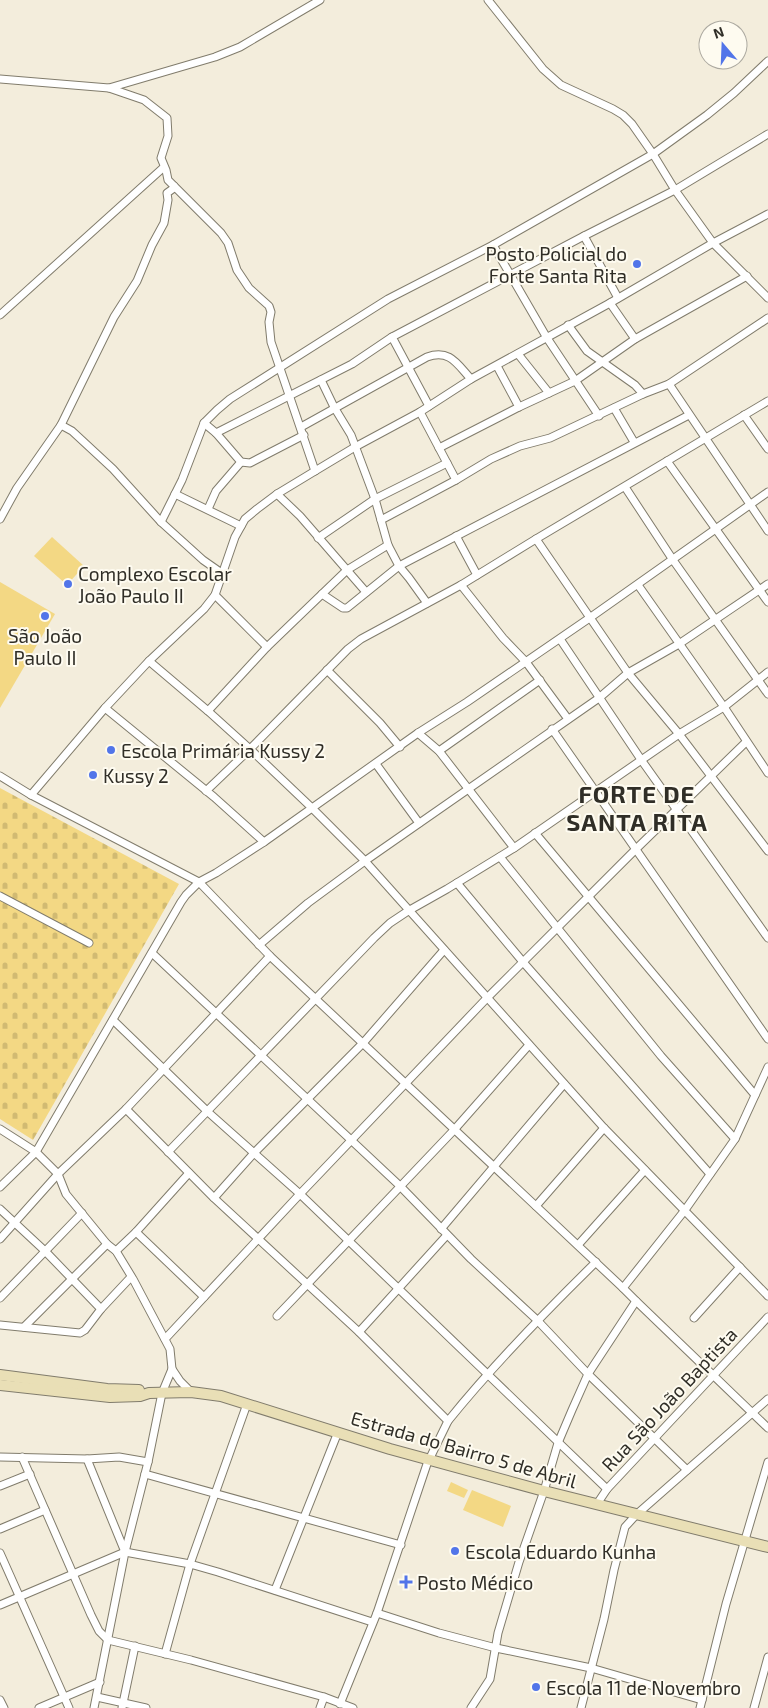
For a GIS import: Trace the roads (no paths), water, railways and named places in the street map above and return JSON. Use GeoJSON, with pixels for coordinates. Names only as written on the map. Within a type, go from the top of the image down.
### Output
{"type":"FeatureCollection","features":[{"type":"Feature","properties":{"kind":"street"},"geometry":{"type":"LineString","coordinates":[[109,88],[215,57],[240,46],[320,0]]}},
{"type":"Feature","properties":{"kind":"street"},"geometry":{"type":"LineString","coordinates":[[488,0],[551,77],[561,85],[623,115],[632,124],[675,190],[713,243],[768,298]]}},
{"type":"Feature","properties":{"kind":"street"},"geometry":{"type":"LineString","coordinates":[[161,522],[175,494],[204,423],[230,400],[388,300],[441,270],[493,245],[653,154],[707,115],[734,93],[765,63],[768,72]]}},
{"type":"Feature","properties":{"kind":"street"},"geometry":{"type":"LineString","coordinates":[[0,79],[109,88],[144,100],[167,118],[168,136],[161,158],[168,180],[221,233],[228,243],[237,270],[249,288],[269,306],[271,312],[269,322],[271,342],[315,471]]}},
{"type":"Feature","properties":{"kind":"street"},"geometry":{"type":"LineString","coordinates":[[216,433],[352,364],[392,337],[675,190],[768,134]]}},
{"type":"Feature","properties":{"kind":"street"},"geometry":{"type":"LineString","coordinates":[[0,315],[164,167]]}},
{"type":"Feature","properties":{"kind":"street"},"geometry":{"type":"LineString","coordinates":[[0,519],[17,488],[61,426],[114,317],[137,281],[152,245],[164,223],[168,200],[167,193],[174,186]]}},
{"type":"Feature","properties":{"kind":"street"},"geometry":{"type":"LineString","coordinates":[[31,794],[105,708],[149,661],[204,609],[215,595],[224,574],[235,537],[245,519],[257,509],[277,494],[355,447],[420,412],[471,379],[768,214]]}},
{"type":"Feature","properties":{"kind":"street"},"geometry":{"type":"LineString","coordinates":[[584,236],[618,298]]}},
{"type":"Feature","properties":{"kind":"street"},"geometry":{"type":"LineString","coordinates":[[493,245],[547,338],[599,416]]}},
{"type":"Feature","properties":{"kind":"street"},"geometry":{"type":"LineString","coordinates":[[439,448],[575,381],[635,339],[747,276]]}},
{"type":"Feature","properties":{"kind":"street"},"geometry":{"type":"LineString","coordinates":[[610,303],[635,339]]}},
{"type":"Feature","properties":{"kind":"street"},"geometry":{"type":"LineString","coordinates":[[381,520],[456,480],[491,458],[506,451],[550,438],[669,384],[768,318]]}},
{"type":"Feature","properties":{"kind":"street"},"geometry":{"type":"LineString","coordinates":[[568,325],[587,351],[635,385],[644,394]]}},
{"type":"Feature","properties":{"kind":"street"},"geometry":{"type":"LineString","coordinates":[[392,337],[429,406]]}},
{"type":"Feature","properties":{"kind":"street"},"geometry":{"type":"LineString","coordinates":[[301,427],[427,357],[436,354],[442,354],[451,358],[471,379]]}},
{"type":"Feature","properties":{"kind":"street"},"geometry":{"type":"LineString","coordinates":[[518,354],[549,394]]}},
{"type":"Feature","properties":{"kind":"street"},"geometry":{"type":"LineString","coordinates":[[496,366],[519,407]]}},
{"type":"Feature","properties":{"kind":"street"},"geometry":{"type":"LineString","coordinates":[[321,380],[334,408],[351,435],[375,500],[388,545],[399,566],[427,603]]}},
{"type":"Feature","properties":{"kind":"street"},"geometry":{"type":"LineString","coordinates":[[669,384],[768,531]]}},
{"type":"Feature","properties":{"kind":"street"},"geometry":{"type":"LineString","coordinates":[[206,791],[250,750],[348,649],[361,639],[460,585],[768,401]]}},
{"type":"Feature","properties":{"kind":"street"},"geometry":{"type":"LineString","coordinates":[[614,408],[634,442]]}},
{"type":"Feature","properties":{"kind":"street"},"geometry":{"type":"LineString","coordinates":[[420,412],[456,480]]}},
{"type":"Feature","properties":{"kind":"street"},"geometry":{"type":"LineString","coordinates":[[322,594],[345,609],[399,566],[689,415]]}},
{"type":"Feature","properties":{"kind":"street"},"geometry":{"type":"LineString","coordinates":[[744,415],[768,450]]}},
{"type":"Feature","properties":{"kind":"street"},"geometry":{"type":"LineString","coordinates":[[204,423],[216,433],[241,462],[250,463],[304,435]]}},
{"type":"Feature","properties":{"kind":"street"},"geometry":{"type":"LineString","coordinates":[[61,426],[72,431],[113,469],[161,522],[203,560],[224,574]]}},
{"type":"Feature","properties":{"kind":"street"},"geometry":{"type":"LineString","coordinates":[[667,461],[768,602]]}},
{"type":"Feature","properties":{"kind":"street"},"geometry":{"type":"LineString","coordinates":[[208,509],[216,491],[241,462]]}},
{"type":"Feature","properties":{"kind":"street"},"geometry":{"type":"LineString","coordinates":[[318,538],[375,500],[447,463]]}},
{"type":"Feature","properties":{"kind":"street"},"geometry":{"type":"LineString","coordinates":[[625,487],[673,560],[768,694]]}},
{"type":"Feature","properties":{"kind":"street"},"geometry":{"type":"LineString","coordinates":[[0,1187],[36,1152],[181,902],[198,882],[216,873],[264,842],[418,734],[638,585],[768,492]]}},
{"type":"Feature","properties":{"kind":"street"},"geometry":{"type":"LineString","coordinates":[[175,494],[241,526]]}},
{"type":"Feature","properties":{"kind":"street"},"geometry":{"type":"LineString","coordinates":[[277,494],[300,516],[366,592]]}},
{"type":"Feature","properties":{"kind":"street"},"geometry":{"type":"LineString","coordinates":[[456,536],[477,575]]}},
{"type":"Feature","properties":{"kind":"street"},"geometry":{"type":"LineString","coordinates":[[536,539],[628,673],[679,734],[768,851]]}},
{"type":"Feature","properties":{"kind":"street"},"geometry":{"type":"LineString","coordinates":[[208,711],[267,647],[347,570],[388,545]]}},
{"type":"Feature","properties":{"kind":"street"},"geometry":{"type":"LineString","coordinates":[[259,945],[308,903],[552,729],[599,698],[628,673],[679,644],[768,584]]}},
{"type":"Feature","properties":{"kind":"street"},"geometry":{"type":"LineString","coordinates":[[460,585],[502,638],[526,662],[568,719]]}},
{"type":"Feature","properties":{"kind":"street"},"geometry":{"type":"LineString","coordinates":[[638,585],[724,706],[768,773]]}},
{"type":"Feature","properties":{"kind":"street"},"geometry":{"type":"LineString","coordinates":[[215,595],[267,647]]}},
{"type":"Feature","properties":{"kind":"street"},"geometry":{"type":"LineString","coordinates":[[560,638],[642,761],[768,938]]}},
{"type":"Feature","properties":{"kind":"street"},"geometry":{"type":"LineString","coordinates":[[149,661],[208,711],[312,808],[365,861],[604,1128],[768,1296]]}},
{"type":"Feature","properties":{"kind":"street"},"geometry":{"type":"LineString","coordinates":[[327,670],[380,723],[400,747]]}},
{"type":"Feature","properties":{"kind":"street"},"geometry":{"type":"LineString","coordinates":[[168,1152],[374,938],[390,924],[408,911],[514,848],[679,734],[724,706],[768,672]]}},
{"type":"Feature","properties":{"kind":"street"},"geometry":{"type":"LineString","coordinates":[[439,751],[540,680]]}},
{"type":"Feature","properties":{"kind":"street"},"geometry":{"type":"LineString","coordinates":[[105,708],[206,791],[264,842]]}},
{"type":"Feature","properties":{"kind":"street"},"geometry":{"type":"LineString","coordinates":[[552,729],[768,1039]]}},
{"type":"Feature","properties":{"kind":"street"},"geometry":{"type":"LineString","coordinates":[[418,734],[439,751],[514,848]]}},
{"type":"Feature","properties":{"kind":"street"},"geometry":{"type":"LineString","coordinates":[[165,1339],[487,998],[677,808],[746,742]]}},
{"type":"Feature","properties":{"kind":"street"},"geometry":{"type":"LineString","coordinates":[[376,764],[419,823]]}},
{"type":"Feature","properties":{"kind":"street"},"geometry":{"type":"LineString","coordinates":[[0,776],[198,882],[270,956],[364,1042],[768,1428]]}},
{"type":"Feature","properties":{"kind":"street"},"geometry":{"type":"LineString","coordinates":[[535,833],[754,1095]]}},
{"type":"Feature","properties":{"kind":"street"},"geometry":{"type":"LineString","coordinates":[[500,856],[661,1056],[735,1139]]}},
{"type":"Feature","properties":{"kind":"street"},"geometry":{"type":"LineString","coordinates":[[457,883],[523,962],[710,1174]]}},
{"type":"Feature","properties":{"kind":"street"},"geometry":{"type":"LineString","coordinates":[[0,896],[89,943]]}},
{"type":"Feature","properties":{"kind":"street"},"geometry":{"type":"LineString","coordinates":[[214,1198],[254,1153],[364,1042],[444,950]]}},
{"type":"Feature","properties":{"kind":"street"},"geometry":{"type":"LineString","coordinates":[[152,953],[400,1186],[471,1259],[537,1320],[588,1374],[687,1470]]}},
{"type":"Feature","properties":{"kind":"street"},"geometry":{"type":"LineString","coordinates":[[0,1239],[58,1174],[126,1109],[270,956]]}},
{"type":"Feature","properties":{"kind":"street"},"geometry":{"type":"LineString","coordinates":[[113,1020],[208,1112],[300,1194],[606,1488]]}},
{"type":"Feature","properties":{"kind":"street"},"geometry":{"type":"LineString","coordinates":[[277,1316],[454,1130],[529,1045]]}},
{"type":"Feature","properties":{"kind":"street"},"geometry":{"type":"LineString","coordinates":[[623,1288],[685,1210],[735,1139],[768,1067]]}},
{"type":"Feature","properties":{"kind":"street"},"geometry":{"type":"LineString","coordinates":[[441,1229],[564,1084]]}},
{"type":"Feature","properties":{"kind":"street"},"geometry":{"type":"LineString","coordinates":[[126,1109],[214,1198],[359,1332],[448,1420]]}},
{"type":"Feature","properties":{"kind":"street"},"geometry":{"type":"LineString","coordinates":[[536,1206],[604,1128]]}},
{"type":"Feature","properties":{"kind":"street"},"geometry":{"type":"LineString","coordinates":[[0,1129],[36,1152],[58,1174],[66,1194],[107,1244],[116,1251],[170,1349],[172,1370],[162,1393],[148,1462],[125,1552],[94,1708]]}},
{"type":"Feature","properties":{"kind":"street"},"geometry":{"type":"LineString","coordinates":[[578,1245],[645,1170]]}},
{"type":"Feature","properties":{"kind":"street"},"geometry":{"type":"LineString","coordinates":[[116,1251],[136,1232],[189,1173]]}},
{"type":"Feature","properties":{"kind":"street"},"geometry":{"type":"LineString","coordinates":[[0,1209],[45,1251],[101,1309]]}},
{"type":"Feature","properties":{"kind":"street"},"geometry":{"type":"LineString","coordinates":[[0,1298],[82,1212]]}},
{"type":"Feature","properties":{"kind":"street"},"geometry":{"type":"LineString","coordinates":[[136,1232],[204,1297]]}},
{"type":"Feature","properties":{"kind":"street"},"geometry":{"type":"LineString","coordinates":[[359,1332],[447,1235]]}},
{"type":"Feature","properties":{"kind":"street"},"geometry":{"type":"LineString","coordinates":[[24,1327],[107,1244]]}},
{"type":"Feature","properties":{"kind":"street"},"geometry":{"type":"LineString","coordinates":[[340,1704],[377,1613],[429,1459],[448,1420],[486,1374],[596,1262]]}},
{"type":"Feature","properties":{"kind":"street"},"geometry":{"type":"LineString","coordinates":[[694,1318],[740,1267]]}},
{"type":"Feature","properties":{"kind":"street"},"geometry":{"type":"LineString","coordinates":[[0,1325],[80,1333],[85,1330],[101,1309],[131,1277]]}},
{"type":"Feature","properties":{"kind":"street"},"geometry":{"type":"LineString","coordinates":[[471,1708],[490,1679],[498,1633],[558,1443],[588,1374],[636,1301]]}},
{"type":"Feature","properties":{"kind":"street","name":"Rua São João Baptista"},"geometry":{"type":"LineString","coordinates":[[596,1504],[606,1488],[768,1317]]}},
{"type":"Feature","properties":{"kind":"street"},"geometry":{"type":"LineString","coordinates":[[172,1370],[191,1392]]}},
{"type":"Feature","properties":{"kind":"street"},"geometry":{"type":"LineString","coordinates":[[0,1375],[107,1389],[140,1390],[149,1393]]}},
{"type":"Feature","properties":{"kind":"street"},"geometry":{"type":"LineString","coordinates":[[0,1385],[110,1397],[140,1396],[149,1393]]}},
{"type":"Feature","properties":{"kind":"street","name":"Estrada do Bairro 5 de Abril"},"geometry":{"type":"LineString","coordinates":[[149,1393],[191,1392],[221,1396],[390,1449],[636,1515],[768,1547]]}},
{"type":"Feature","properties":{"kind":"street"},"geometry":{"type":"LineString","coordinates":[[581,1708],[625,1528],[636,1515],[768,1398]]}},
{"type":"Feature","properties":{"kind":"street"},"geometry":{"type":"LineString","coordinates":[[165,1654],[190,1564],[247,1404]]}},
{"type":"Feature","properties":{"kind":"street"},"geometry":{"type":"LineString","coordinates":[[275,1590],[305,1519],[338,1432]]}},
{"type":"Feature","properties":{"kind":"street"},"geometry":{"type":"LineString","coordinates":[[0,1457],[87,1459],[119,1457],[148,1462]]}},
{"type":"Feature","properties":{"kind":"street"},"geometry":{"type":"LineString","coordinates":[[22,1457],[95,1623],[108,1640],[324,1697],[353,1708]]}},
{"type":"Feature","properties":{"kind":"street"},"geometry":{"type":"LineString","coordinates":[[87,1459],[125,1552]]}},
{"type":"Feature","properties":{"kind":"street"},"geometry":{"type":"LineString","coordinates":[[700,1708],[726,1604],[768,1462]]}},
{"type":"Feature","properties":{"kind":"street"},"geometry":{"type":"LineString","coordinates":[[0,1486],[30,1474]]}},
{"type":"Feature","properties":{"kind":"street"},"geometry":{"type":"LineString","coordinates":[[145,1474],[401,1544]]}},
{"type":"Feature","properties":{"kind":"street"},"geometry":{"type":"LineString","coordinates":[[0,1529],[45,1510]]}},
{"type":"Feature","properties":{"kind":"street"},"geometry":{"type":"LineString","coordinates":[[0,1605],[125,1552],[190,1564],[372,1622]]}},
{"type":"Feature","properties":{"kind":"street"},"geometry":{"type":"LineString","coordinates":[[0,1553],[69,1708]]}},
{"type":"Feature","properties":{"kind":"street"},"geometry":{"type":"LineString","coordinates":[[377,1613],[439,1633],[496,1648],[591,1668],[702,1700]]}},
{"type":"Feature","properties":{"kind":"street"},"geometry":{"type":"LineString","coordinates":[[123,1706],[135,1646]]}},
{"type":"Feature","properties":{"kind":"street"},"geometry":{"type":"LineString","coordinates":[[754,1708],[768,1657]]}},
{"type":"Feature","properties":{"kind":"street"},"geometry":{"type":"LineString","coordinates":[[39,1708],[100,1682]]}},
{"type":"Feature","properties":{"kind":"street"},"geometry":{"type":"LineString","coordinates":[[96,1697],[123,1706],[146,1708]]}},
{"type":"Feature","properties":{"kind":"street"},"geometry":{"type":"LineString","coordinates":[[320,1708],[324,1697]]}},
{"type":"Feature","properties":{"kind":"street"},"geometry":{"type":"LineString","coordinates":[[0,1700],[4,1708]]}},
{"type":"Feature","properties":{"kind":"place","name":"Posto Policial do Forte Santa Rita"},"geometry":{"type":"Point","coordinates":[637,264]}},
{"type":"Feature","properties":{"kind":"place","name":"Complexo Escolar João Paulo II"},"geometry":{"type":"Point","coordinates":[68,584]}},
{"type":"Feature","properties":{"kind":"place","name":"São João Paulo II"},"geometry":{"type":"Point","coordinates":[45,616]}},
{"type":"Feature","properties":{"kind":"place","name":"Escola Primária Kussy 2"},"geometry":{"type":"Point","coordinates":[111,750]}},
{"type":"Feature","properties":{"kind":"place","name":"Kussy 2"},"geometry":{"type":"Point","coordinates":[93,775]}},
{"type":"Feature","properties":{"kind":"place","name":"Escola Eduardo Kunha"},"geometry":{"type":"Point","coordinates":[455,1551]}},
{"type":"Feature","properties":{"kind":"place","name":"Posto Médico"},"geometry":{"type":"Point","coordinates":[406,1582]}},
{"type":"Feature","properties":{"kind":"place","name":"Escola 11 de Novembro"},"geometry":{"type":"Point","coordinates":[536,1687]}},
{"type":"Feature","properties":{"kind":"district","name":"FORTE DE SANTA RITA"},"geometry":{"type":"Point","coordinates":[637,807]}}]}
